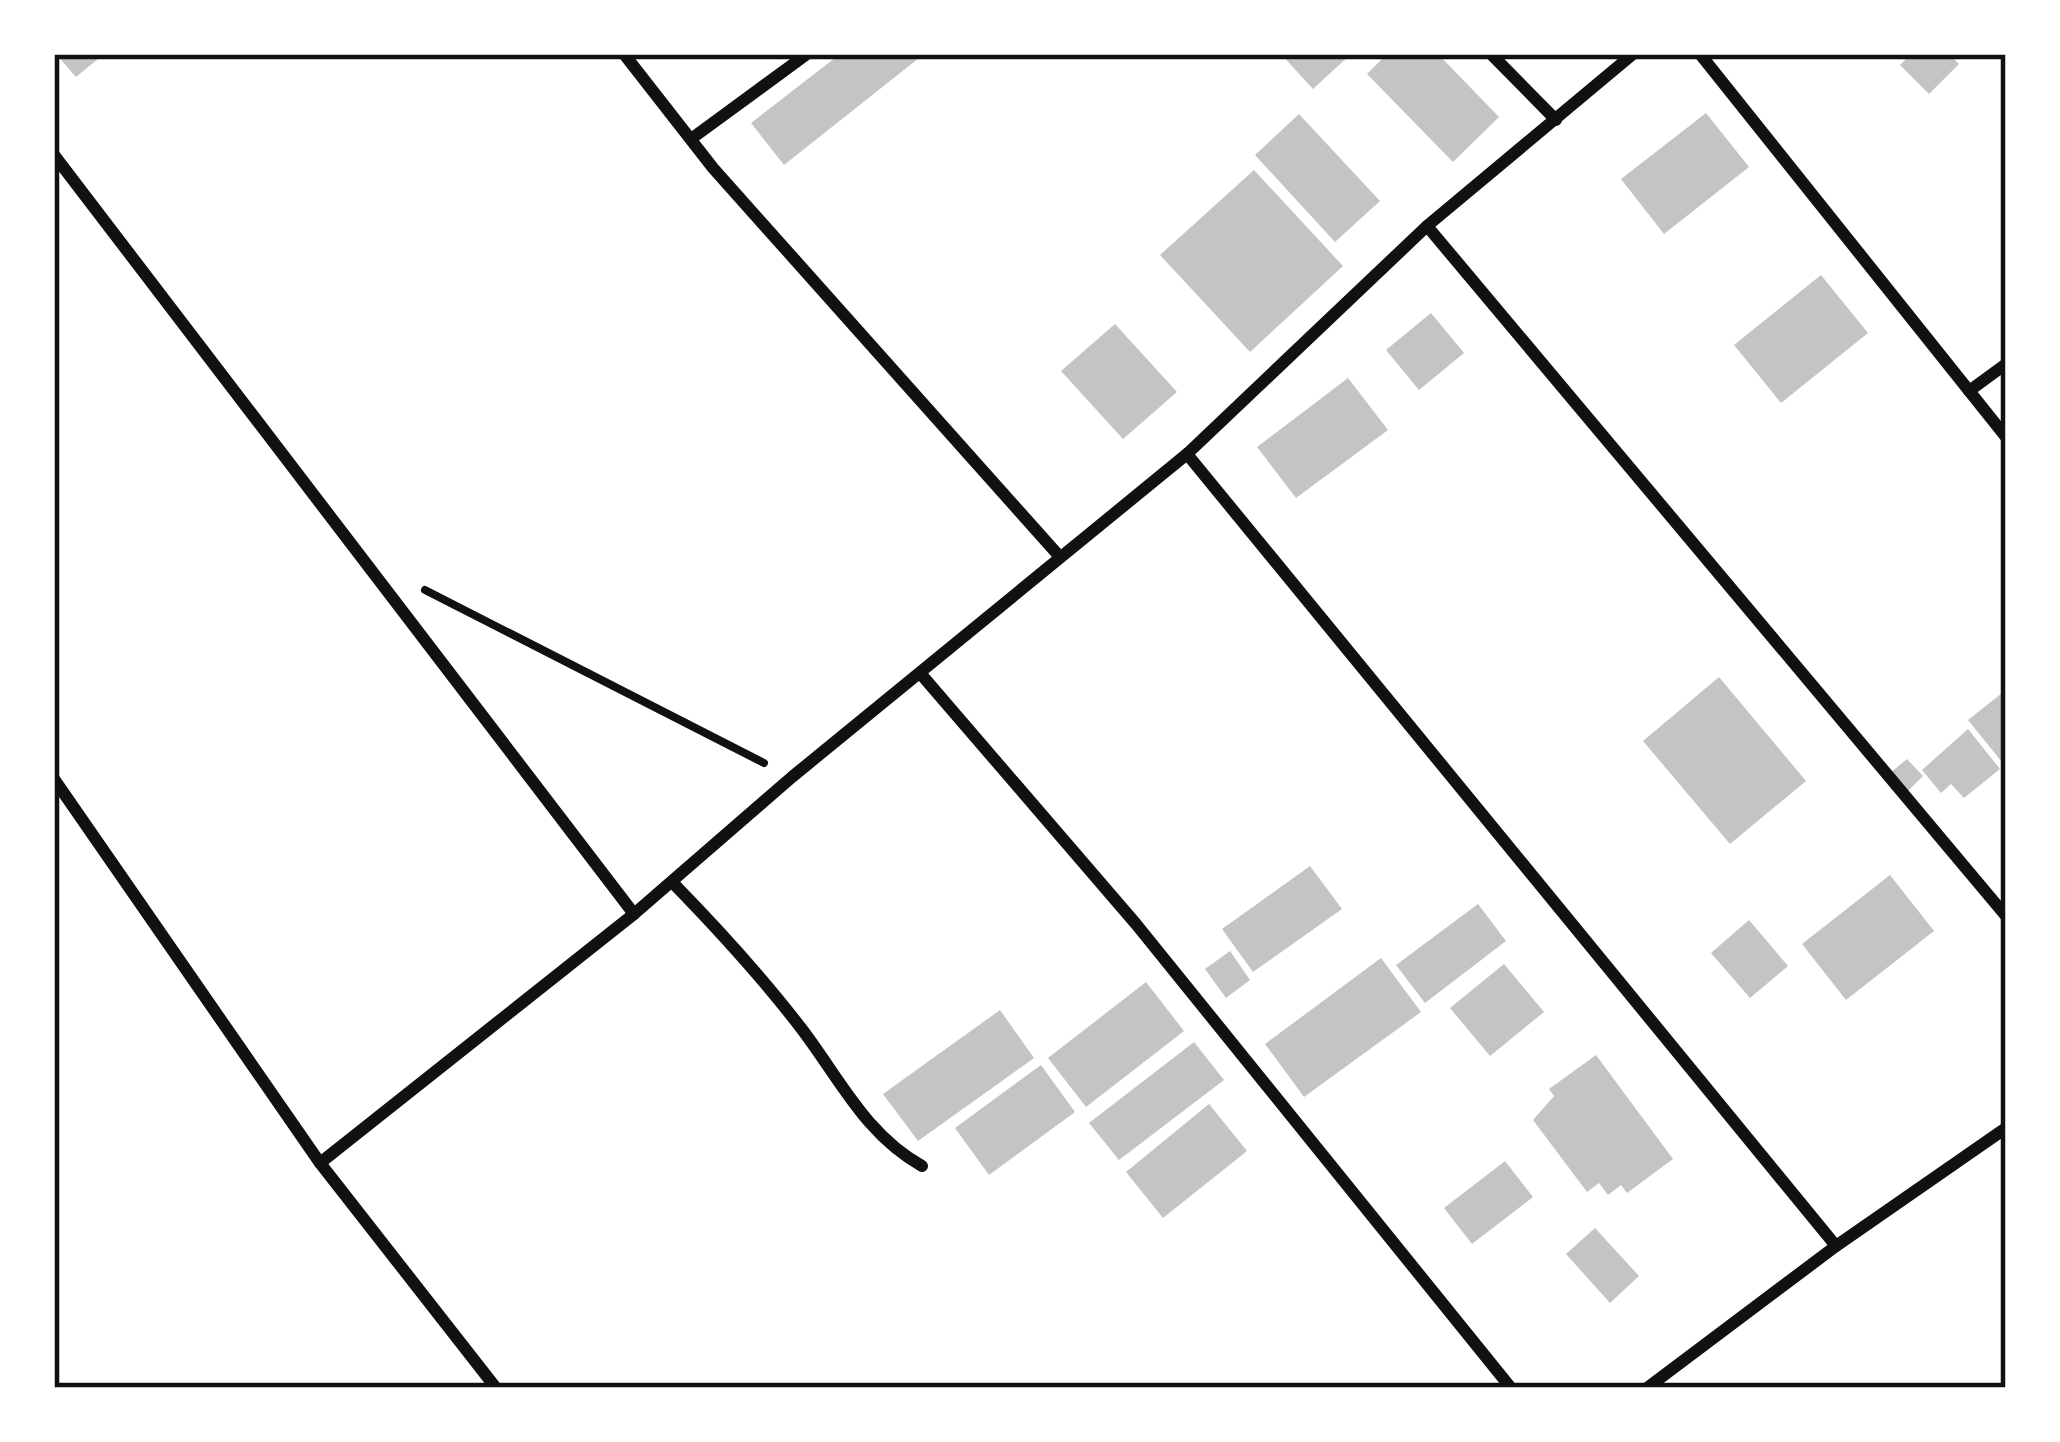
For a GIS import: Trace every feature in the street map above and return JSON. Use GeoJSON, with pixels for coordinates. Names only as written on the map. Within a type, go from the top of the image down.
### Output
{"type":"FeatureCollection","features":[{"type":"Feature","properties":{"kind":"street"},"geometry":{"type":"LineString","coordinates":[[624,54],[691,140],[1060,557]]}},
{"type":"Feature","properties":{"kind":"street"},"geometry":{"type":"LineString","coordinates":[[691,140],[807,54]]}},
{"type":"Feature","properties":{"kind":"street"},"geometry":{"type":"LineString","coordinates":[[1492,54],[1556,120]]}},
{"type":"Feature","properties":{"kind":"street"},"geometry":{"type":"LineString","coordinates":[[320,1163],[634,914],[792,777],[1187,454],[1427,226],[1633,54]]}},
{"type":"Feature","properties":{"kind":"street"},"geometry":{"type":"LineString","coordinates":[[1700,54],[2006,437]]}},
{"type":"Feature","properties":{"kind":"street"},"geometry":{"type":"LineString","coordinates":[[54,155],[634,914]]}},
{"type":"Feature","properties":{"kind":"street"},"geometry":{"type":"LineString","coordinates":[[1427,226],[2006,916]]}},
{"type":"Feature","properties":{"kind":"street"},"geometry":{"type":"LineString","coordinates":[[1969,391],[2006,364]]}},
{"type":"Feature","properties":{"kind":"street"},"geometry":{"type":"LineString","coordinates":[[1187,454],[1836,1246]]}},
{"type":"Feature","properties":{"kind":"street"},"geometry":{"type":"LineString","coordinates":[[920,673],[1136,924],[1511,1388]]}},
{"type":"Feature","properties":{"kind":"street"},"geometry":{"type":"LineString","coordinates":[[54,779],[320,1163],[496,1388]]}},
{"type":"Feature","properties":{"kind":"street"},"geometry":{"type":"LineString","coordinates":[[672,882],[745,956],[865,1121],[894,1151],[922,1166]]}},
{"type":"Feature","properties":{"kind":"street"},"geometry":{"type":"LineString","coordinates":[[1647,1388],[1836,1246],[2006,1128]]}},
{"type":"Feature","properties":{"kind":"path"},"geometry":{"type":"LineString","coordinates":[[365,559],[792,777]]}},
{"type":"Feature","properties":{"kind":"building"},"geometry":{"type":"Polygon","coordinates":[[[56,54],[104,54],[76,77],[56,54]]]}},
{"type":"Feature","properties":{"kind":"building"},"geometry":{"type":"Polygon","coordinates":[[[840,54],[924,54],[784,165],[751,123],[840,54]]]}},
{"type":"Feature","properties":{"kind":"building"},"geometry":{"type":"Polygon","coordinates":[[[1281,54],[1351,54],[1313,89],[1281,54]]]}},
{"type":"Feature","properties":{"kind":"building"},"geometry":{"type":"Polygon","coordinates":[[[1387,54],[1438,54],[1499,117],[1453,162],[1367,74],[1387,54]]]}},
{"type":"Feature","properties":{"kind":"building"},"geometry":{"type":"Polygon","coordinates":[[[1911,54],[1949,54],[1959,64],[1929,94],[1900,65],[1911,54]]]}},
{"type":"Feature","properties":{"kind":"building"},"geometry":{"type":"Polygon","coordinates":[[[1706,113],[1749,167],[1664,234],[1621,179],[1706,113]]]}},
{"type":"Feature","properties":{"kind":"building"},"geometry":{"type":"Polygon","coordinates":[[[1299,114],[1380,201],[1335,242],[1255,155],[1299,114]]]}},
{"type":"Feature","properties":{"kind":"building"},"geometry":{"type":"Polygon","coordinates":[[[1254,170],[1343,266],[1250,352],[1160,255],[1254,170]]]}},
{"type":"Feature","properties":{"kind":"building"},"geometry":{"type":"Polygon","coordinates":[[[1821,275],[1868,333],[1781,403],[1734,345],[1821,275]]]}},
{"type":"Feature","properties":{"kind":"building"},"geometry":{"type":"Polygon","coordinates":[[[1431,313],[1464,353],[1419,390],[1386,350],[1431,313]]]}},
{"type":"Feature","properties":{"kind":"building"},"geometry":{"type":"Polygon","coordinates":[[[1115,324],[1177,392],[1123,439],[1061,371],[1115,324]]]}},
{"type":"Feature","properties":{"kind":"building"},"geometry":{"type":"Polygon","coordinates":[[[1348,378],[1388,430],[1296,498],[1257,447],[1348,378]]]}},
{"type":"Feature","properties":{"kind":"building"},"geometry":{"type":"Polygon","coordinates":[[[1719,677],[1806,781],[1730,844],[1643,741],[1719,677]]]}},
{"type":"Feature","properties":{"kind":"building"},"geometry":{"type":"Polygon","coordinates":[[[2006,690],[2006,767],[1968,720],[2006,690]]]}},
{"type":"Feature","properties":{"kind":"building"},"geometry":{"type":"Polygon","coordinates":[[[1968,729],[2000,769],[1964,798],[1951,784],[1941,793],[1922,770],[1968,729]]]}},
{"type":"Feature","properties":{"kind":"building"},"geometry":{"type":"Polygon","coordinates":[[[1907,759],[1923,776],[1907,792],[1890,773],[1907,759]]]}},
{"type":"Feature","properties":{"kind":"building"},"geometry":{"type":"Polygon","coordinates":[[[1310,866],[1342,909],[1253,972],[1222,929],[1310,866]]]}},
{"type":"Feature","properties":{"kind":"building"},"geometry":{"type":"Polygon","coordinates":[[[1890,875],[1934,931],[1846,1000],[1802,944],[1890,875]]]}},
{"type":"Feature","properties":{"kind":"building"},"geometry":{"type":"Polygon","coordinates":[[[1478,904],[1506,941],[1425,1003],[1396,965],[1478,904]]]}},
{"type":"Feature","properties":{"kind":"building"},"geometry":{"type":"Polygon","coordinates":[[[1749,920],[1788,966],[1750,998],[1711,953],[1749,920]]]}},
{"type":"Feature","properties":{"kind":"building"},"geometry":{"type":"Polygon","coordinates":[[[1230,951],[1250,980],[1226,998],[1205,969],[1230,951]]]}},
{"type":"Feature","properties":{"kind":"building"},"geometry":{"type":"Polygon","coordinates":[[[1381,958],[1421,1012],[1304,1097],[1265,1044],[1381,958]]]}},
{"type":"Feature","properties":{"kind":"building"},"geometry":{"type":"Polygon","coordinates":[[[1504,964],[1544,1012],[1490,1056],[1450,1008],[1504,964]]]}},
{"type":"Feature","properties":{"kind":"building"},"geometry":{"type":"Polygon","coordinates":[[[1146,982],[1184,1031],[1086,1107],[1048,1058],[1146,982]]]}},
{"type":"Feature","properties":{"kind":"building"},"geometry":{"type":"Polygon","coordinates":[[[1000,1010],[1034,1058],[918,1141],[883,1094],[1000,1010]]]}},
{"type":"Feature","properties":{"kind":"building"},"geometry":{"type":"Polygon","coordinates":[[[1194,1042],[1224,1080],[1119,1160],[1089,1123],[1194,1042]]]}},
{"type":"Feature","properties":{"kind":"building"},"geometry":{"type":"Polygon","coordinates":[[[1596,1055],[1673,1159],[1627,1193],[1621,1185],[1608,1195],[1599,1183],[1587,1192],[1533,1120],[1554,1096],[1549,1089],[1596,1055]]]}},
{"type":"Feature","properties":{"kind":"building"},"geometry":{"type":"Polygon","coordinates":[[[1041,1065],[1075,1112],[989,1175],[955,1128],[1041,1065]]]}},
{"type":"Feature","properties":{"kind":"building"},"geometry":{"type":"Polygon","coordinates":[[[1209,1104],[1247,1151],[1163,1218],[1126,1172],[1209,1104]]]}},
{"type":"Feature","properties":{"kind":"building"},"geometry":{"type":"Polygon","coordinates":[[[1505,1161],[1533,1197],[1472,1244],[1444,1208],[1505,1161]]]}},
{"type":"Feature","properties":{"kind":"building"},"geometry":{"type":"Polygon","coordinates":[[[1595,1228],[1639,1276],[1610,1303],[1566,1254],[1595,1228]]]}}]}
